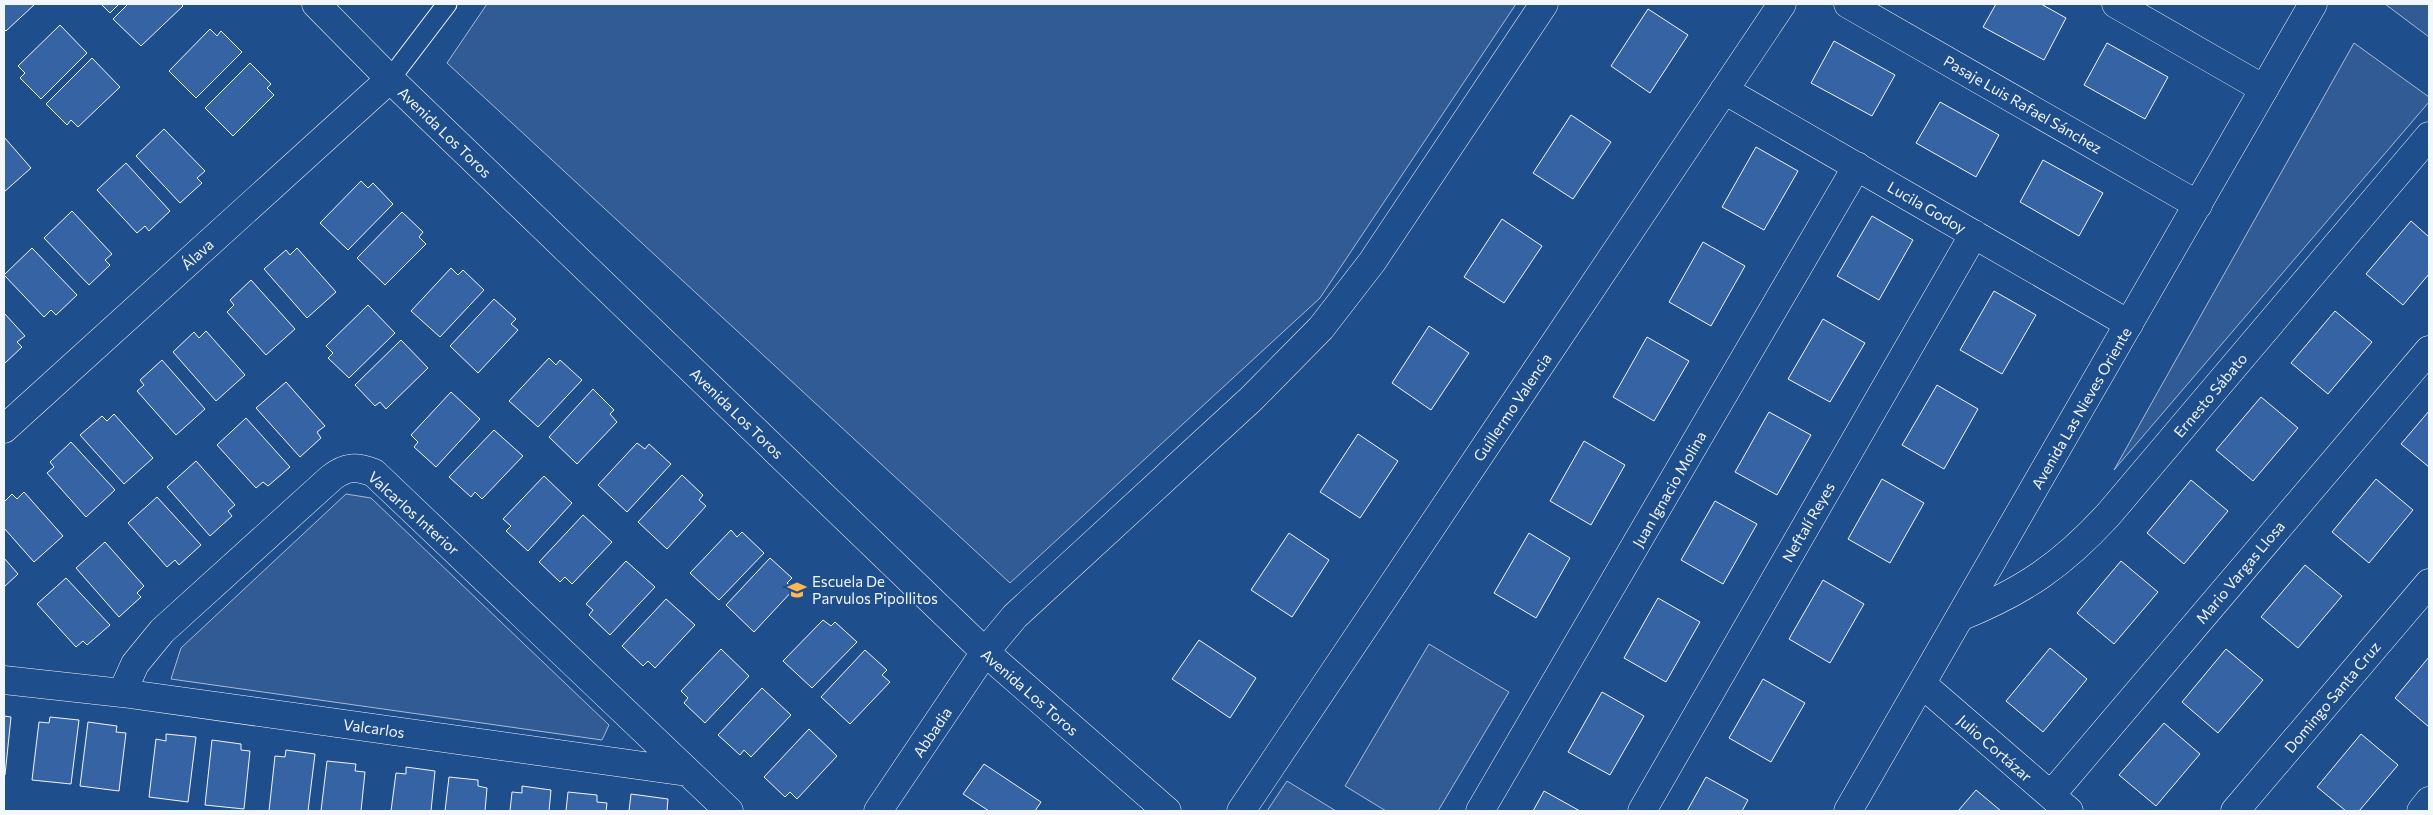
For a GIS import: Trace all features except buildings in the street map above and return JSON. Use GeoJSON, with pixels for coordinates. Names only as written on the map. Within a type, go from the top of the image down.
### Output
{"type":"FeatureCollection","features":[{"type":"Feature","properties":{"kind":"street","name":"Avenida Los Toros"},"geometry":{"type":"LineString","coordinates":[[316,4],[390,79],[985,652],[1167,811]]}},
{"type":"Feature","properties":{"kind":"street","name":"Abbadia"},"geometry":{"type":"LineString","coordinates":[[878,811],[985,652],[1026,605],[1251,399],[1321,328],[1372,262],[1544,4]]}},
{"type":"Feature","properties":{"kind":"street","name":"Guillermo Valencia"},"geometry":{"type":"LineString","coordinates":[[1241,811],[1782,4]]}},
{"type":"Feature","properties":{"kind":"street","name":"Pasaje Luis Rafael Sánchez"},"geometry":{"type":"LineString","coordinates":[[1848,4],[2198,205]]}},
{"type":"Feature","properties":{"kind":"street"},"geometry":{"type":"LineString","coordinates":[[2116,4],[2264,89]]}},
{"type":"Feature","properties":{"kind":"street","name":"Avenida Las Nieves Oriente"},"geometry":{"type":"LineString","coordinates":[[1848,811],[2313,4]]}},
{"type":"Feature","properties":{"kind":"street","name":"Álava"},"geometry":{"type":"LineString","coordinates":[[4,429],[390,79]]}},
{"type":"Feature","properties":{"kind":"street","name":"Lucila Godoy"},"geometry":{"type":"LineString","coordinates":[[1724,90],[2129,324]]}},
{"type":"Feature","properties":{"kind":"street","name":"Ernesto Sábato"},"geometry":{"type":"LineString","coordinates":[[1960,617],[2019,590],[2046,573],[2080,546],[2429,136]]}},
{"type":"Feature","properties":{"kind":"street","name":"Juan Ignacio Molina"},"geometry":{"type":"LineString","coordinates":[[1480,811],[1858,166]]}},
{"type":"Feature","properties":{"kind":"street","name":"Neftalí Reyes"},"geometry":{"type":"LineString","coordinates":[[1642,811],[1974,234]]}},
{"type":"Feature","properties":{"kind":"street","name":"Mario Vargas Llosa"},"geometry":{"type":"LineString","coordinates":[[2060,803],[2429,350]]}},
{"type":"Feature","properties":{"kind":"street","name":"Valcarlos Interior"},"geometry":{"type":"LineString","coordinates":[[122,693],[135,664],[162,630],[331,478],[348,468],[357,467],[374,473],[687,772]]}},
{"type":"Feature","properties":{"kind":"street","name":"Domingo Santa Cruz"},"geometry":{"type":"LineString","coordinates":[[2235,811],[2429,583]]}},
{"type":"Feature","properties":{"kind":"street","name":"Valcarlos"},"geometry":{"type":"LineString","coordinates":[[4,680],[122,693],[687,772]]}},
{"type":"Feature","properties":{"kind":"street","name":"Julio Cortázar"},"geometry":{"type":"LineString","coordinates":[[1922,684],[2060,803]]}},
{"type":"Feature","properties":{"kind":"street"},"geometry":{"type":"LineString","coordinates":[[687,772],[729,811]]}},
{"type":"Feature","properties":{"kind":"street"},"geometry":{"type":"LineString","coordinates":[[2421,811],[2429,801]]}},
{"type":"Feature","properties":{"kind":"lane"},"geometry":{"type":"LineString","coordinates":[[390,79],[447,4]]}},
{"type":"Feature","properties":{"kind":"shaded area"},"geometry":{"type":"Polygon","coordinates":[[[487,4],[1516,4],[1320,298],[1010,583],[447,63],[487,4]]]}},
{"type":"Feature","properties":{"kind":"shaded area"},"geometry":{"type":"Polygon","coordinates":[[[2385,4],[2429,4],[2429,37],[2385,4]]]}},
{"type":"Feature","properties":{"kind":"shaded area"},"geometry":{"type":"Polygon","coordinates":[[[2354,43],[2429,97],[2429,102],[2114,470],[2354,43]]]}},
{"type":"Feature","properties":{"kind":"shaded area"},"geometry":{"type":"Polygon","coordinates":[[[346,494],[371,498],[609,725],[602,740],[171,679],[181,648],[346,494]]]}},
{"type":"Feature","properties":{"kind":"shaded area"},"geometry":{"type":"Polygon","coordinates":[[[1429,644],[1509,692],[1438,811],[1386,811],[1345,786],[1429,644]]]}},
{"type":"Feature","properties":{"kind":"shaded area"},"geometry":{"type":"Polygon","coordinates":[[[1287,781],[1336,811],[1267,811],[1287,781]]]}},
{"type":"Feature","properties":{"kind":"place","name":"Escuela De Parvulos Pipollitos"},"geometry":{"type":"Point","coordinates":[797,590]}}]}
